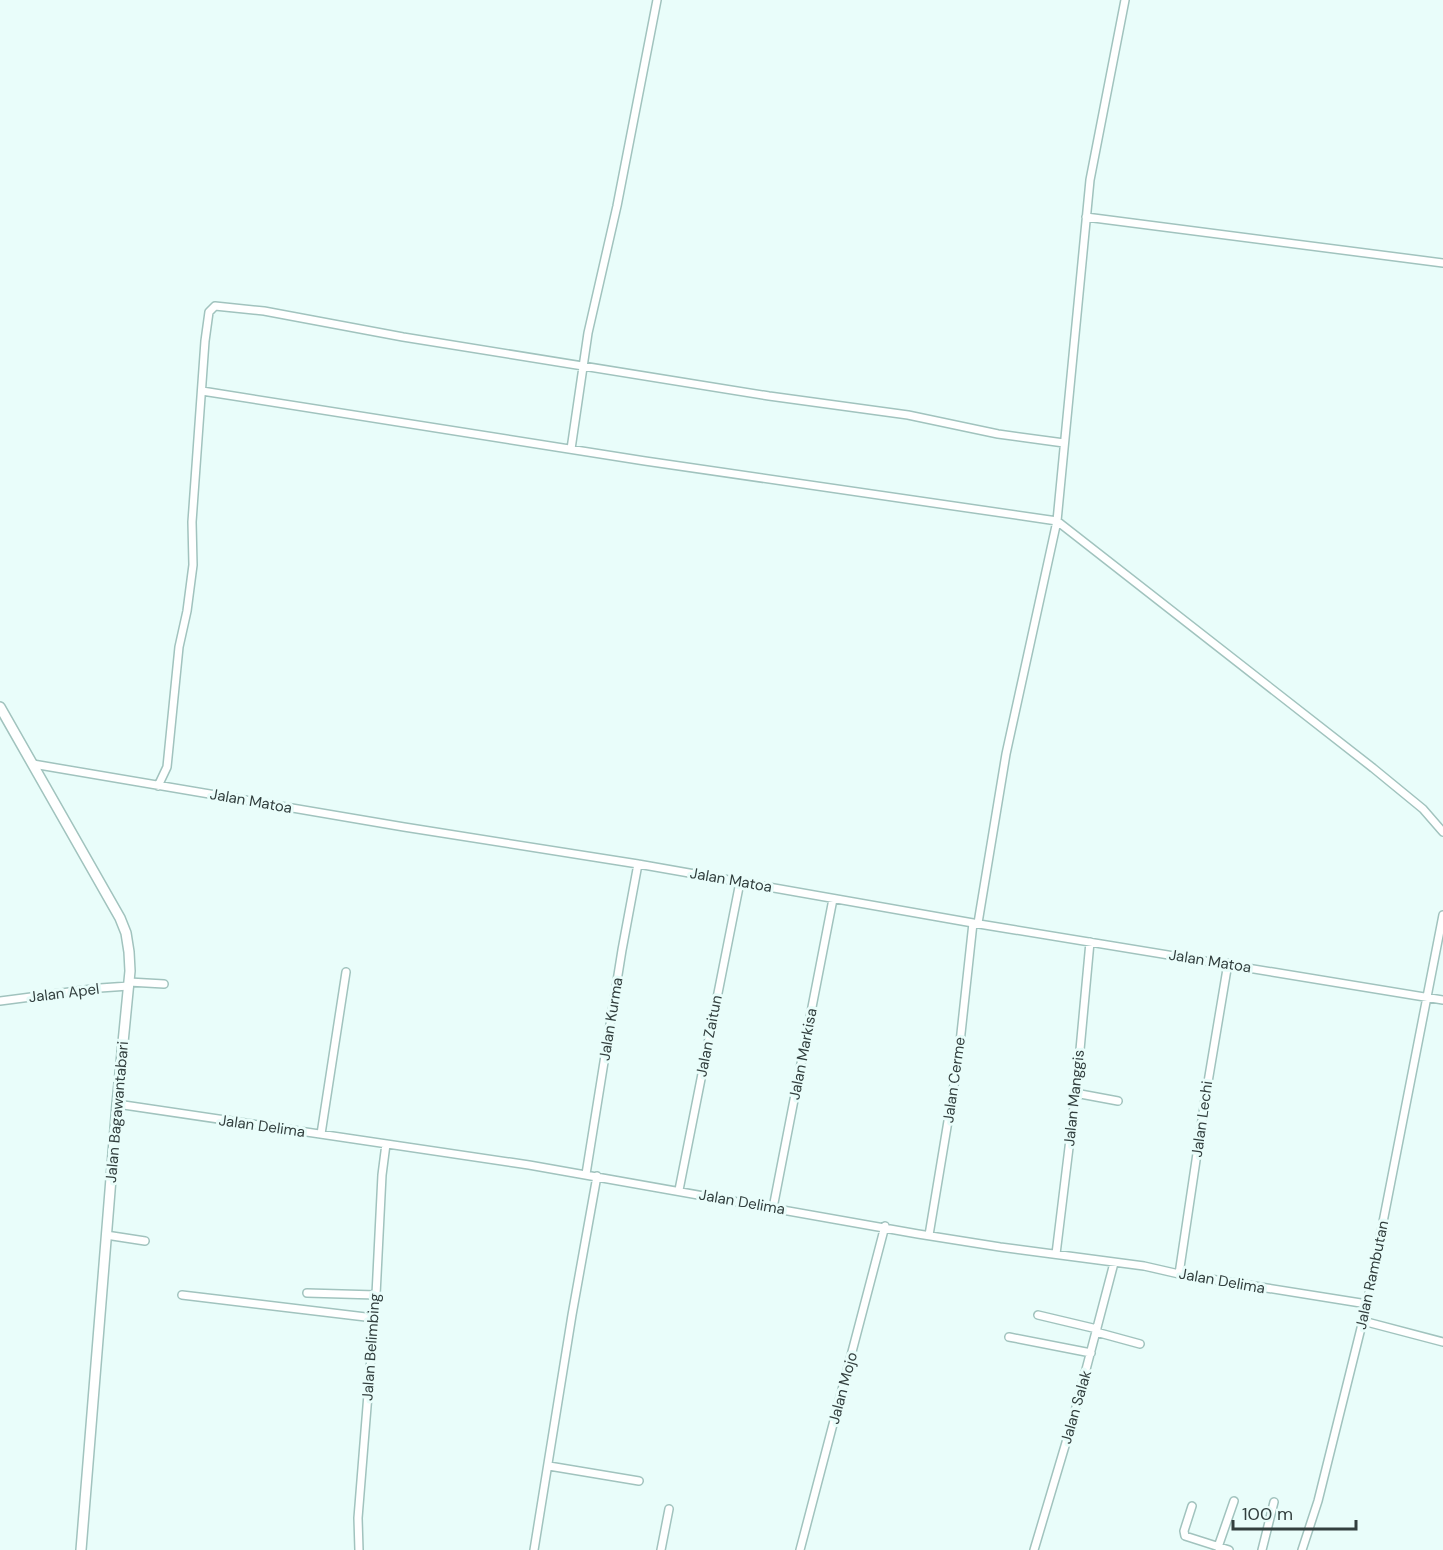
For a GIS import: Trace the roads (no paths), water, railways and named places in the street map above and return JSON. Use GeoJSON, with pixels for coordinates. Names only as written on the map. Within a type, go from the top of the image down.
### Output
{"type":"FeatureCollection","features":[{"type":"Feature","properties":{"kind":"street"},"geometry":{"type":"LineString","coordinates":[[571,448],[582,366],[657,0]]}},
{"type":"Feature","properties":{"kind":"street","name":"Jalan Cerme"},"geometry":{"type":"LineString","coordinates":[[929,1235],[958,1061],[976,923],[1006,754],[1057,521],[1090,180],[1125,0]]}},
{"type":"Feature","properties":{"kind":"street"},"geometry":{"type":"LineString","coordinates":[[1086,217],[1443,263]]}},
{"type":"Feature","properties":{"kind":"street"},"geometry":{"type":"LineString","coordinates":[[158,786],[167,767],[179,647],[193,566],[192,522],[205,341],[209,312],[215,306],[264,311],[582,366],[769,396],[908,415],[998,434],[1064,443]]}},
{"type":"Feature","properties":{"kind":"street"},"geometry":{"type":"LineString","coordinates":[[202,391],[1057,521],[1373,768],[1423,809],[1443,832]]}},
{"type":"Feature","properties":{"kind":"street","name":"Jalan Bagawantabari"},"geometry":{"type":"LineString","coordinates":[[0,707],[120,918],[126,933],[129,952],[129,984],[117,1104],[81,1550]]}},
{"type":"Feature","properties":{"kind":"street","name":"Jalan Matoa"},"geometry":{"type":"LineString","coordinates":[[33,764],[638,864],[976,923],[1443,999]]}},
{"type":"Feature","properties":{"kind":"street","name":"Jalan Kurma"},"geometry":{"type":"LineString","coordinates":[[586,1174],[638,864]]}},
{"type":"Feature","properties":{"kind":"street","name":"Jalan Zaitun"},"geometry":{"type":"LineString","coordinates":[[679,1190],[740,882]]}},
{"type":"Feature","properties":{"kind":"street","name":"Jalan Markisa"},"geometry":{"type":"LineString","coordinates":[[773,1208],[833,899]]}},
{"type":"Feature","properties":{"kind":"street","name":"Jalan Rambutan"},"geometry":{"type":"LineString","coordinates":[[1302,1550],[1318,1501],[1367,1304],[1443,915]]}},
{"type":"Feature","properties":{"kind":"street","name":"Jalan Manggis"},"geometry":{"type":"LineString","coordinates":[[1056,1254],[1090,942]]}},
{"type":"Feature","properties":{"kind":"street","name":"Jalan Lechi"},"geometry":{"type":"LineString","coordinates":[[1179,1274],[1228,963]]}},
{"type":"Feature","properties":{"kind":"street"},"geometry":{"type":"LineString","coordinates":[[321,1134],[346,972]]}},
{"type":"Feature","properties":{"kind":"street","name":"Jalan Apel"},"geometry":{"type":"LineString","coordinates":[[0,1002],[129,984],[164,984]]}},
{"type":"Feature","properties":{"kind":"street"},"geometry":{"type":"LineString","coordinates":[[1075,1093],[1118,1101]]}},
{"type":"Feature","properties":{"kind":"street","name":"Jalan Delima"},"geometry":{"type":"LineString","coordinates":[[117,1104],[586,1174],[1000,1247],[1144,1266],[1179,1274],[1367,1304]]}},
{"type":"Feature","properties":{"kind":"street","name":"Jalan Belimbing"},"geometry":{"type":"LineString","coordinates":[[359,1550],[358,1518],[386,1144]]}},
{"type":"Feature","properties":{"kind":"street"},"geometry":{"type":"LineString","coordinates":[[534,1550],[597,1176]]}},
{"type":"Feature","properties":{"kind":"street","name":"Jalan Mojo"},"geometry":{"type":"LineString","coordinates":[[800,1550],[885,1227]]}},
{"type":"Feature","properties":{"kind":"street"},"geometry":{"type":"LineString","coordinates":[[106,1235],[145,1241]]}},
{"type":"Feature","properties":{"kind":"street","name":"Jalan Salak"},"geometry":{"type":"LineString","coordinates":[[1034,1550],[1114,1263]]}},
{"type":"Feature","properties":{"kind":"street"},"geometry":{"type":"LineString","coordinates":[[307,1293],[376,1295]]}},
{"type":"Feature","properties":{"kind":"street"},"geometry":{"type":"LineString","coordinates":[[182,1295],[374,1318]]}},
{"type":"Feature","properties":{"kind":"street"},"geometry":{"type":"LineString","coordinates":[[1038,1315],[1140,1344]]}},
{"type":"Feature","properties":{"kind":"street"},"geometry":{"type":"LineString","coordinates":[[1363,1321],[1443,1342]]}},
{"type":"Feature","properties":{"kind":"street"},"geometry":{"type":"LineString","coordinates":[[1009,1337],[1090,1353]]}},
{"type":"Feature","properties":{"kind":"street"},"geometry":{"type":"LineString","coordinates":[[549,1466],[639,1481]]}},
{"type":"Feature","properties":{"kind":"street"},"geometry":{"type":"LineString","coordinates":[[1218,1547],[1234,1501]]}},
{"type":"Feature","properties":{"kind":"street"},"geometry":{"type":"LineString","coordinates":[[1262,1550],[1274,1502]]}},
{"type":"Feature","properties":{"kind":"street"},"geometry":{"type":"LineString","coordinates":[[1192,1506],[1184,1531],[1185,1536],[1229,1550]]}},
{"type":"Feature","properties":{"kind":"street"},"geometry":{"type":"LineString","coordinates":[[661,1550],[669,1509]]}}]}
